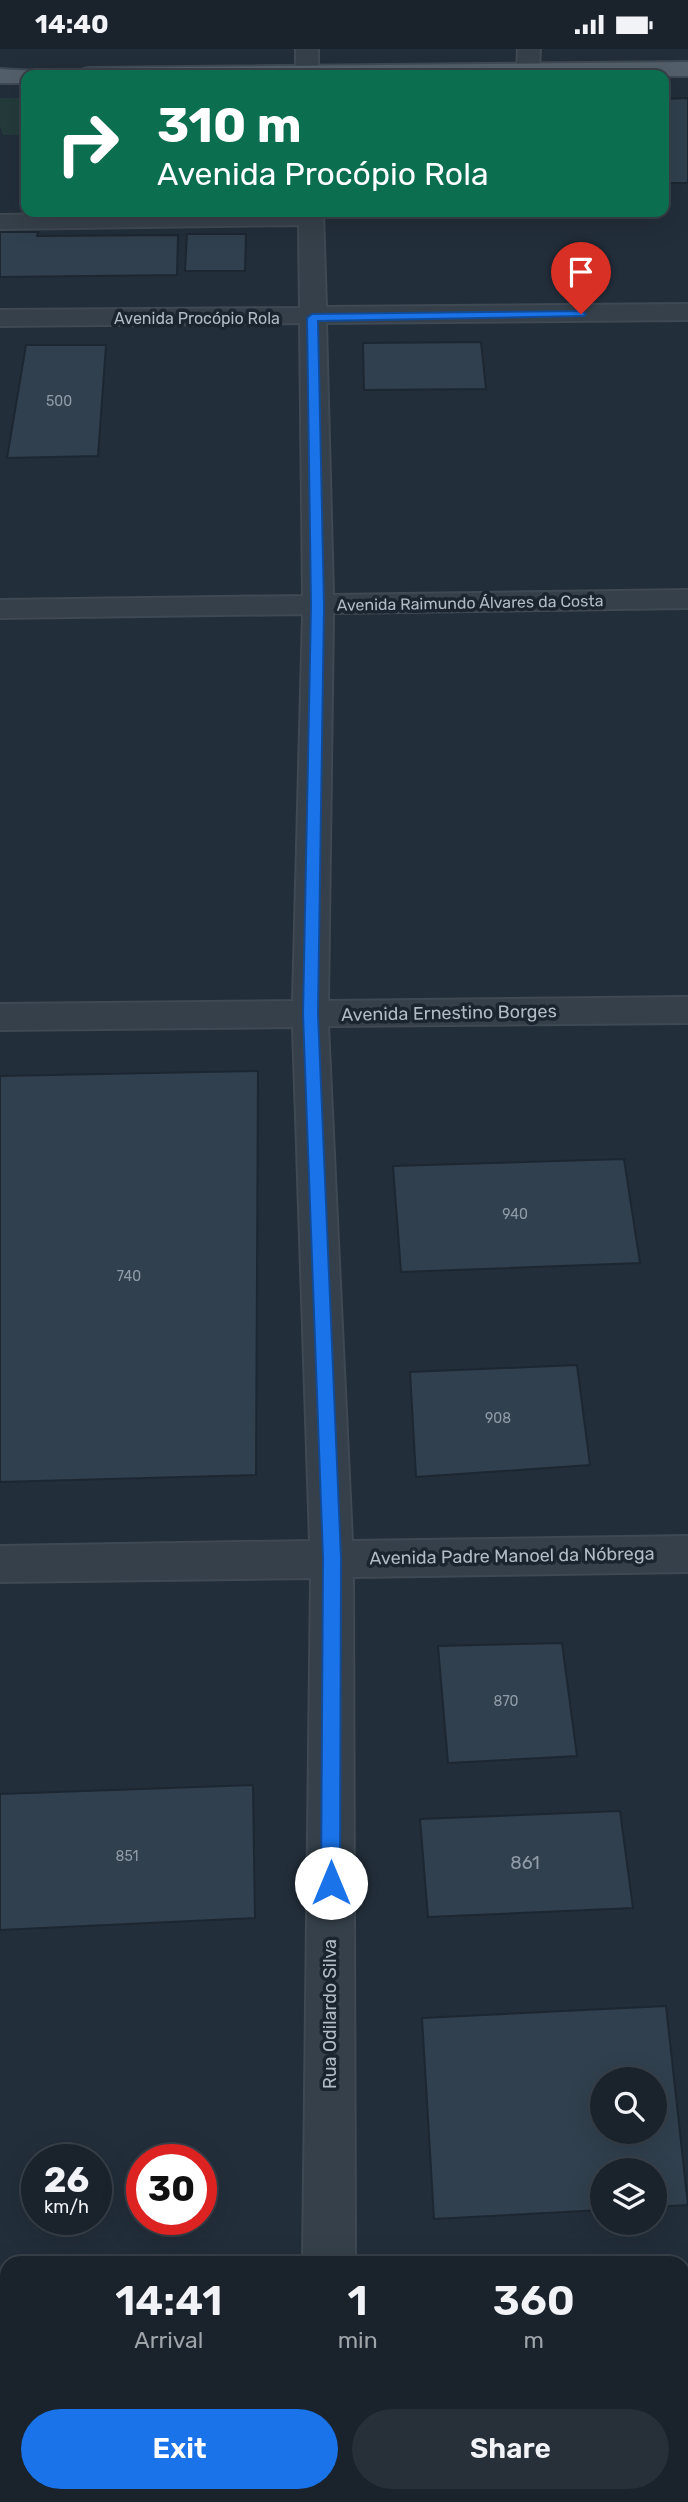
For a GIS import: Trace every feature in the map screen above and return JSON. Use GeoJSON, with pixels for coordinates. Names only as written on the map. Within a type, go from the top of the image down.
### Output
{"type":"FeatureCollection","features":[{"type":"Feature","properties":{"kind":"main road"},"geometry":{"type":"LineString","coordinates":[[381,70],[529,60],[688,69]]}},
{"type":"Feature","properties":{"kind":"main road"},"geometry":{"type":"LineString","coordinates":[[0,76],[21,76]]}},
{"type":"Feature","properties":{"kind":"street"},"geometry":{"type":"LineString","coordinates":[[307,49],[307,70]]}},
{"type":"Feature","properties":{"kind":"street"},"geometry":{"type":"LineString","coordinates":[[0,222],[194,217]]}},
{"type":"Feature","properties":{"kind":"street","name":"Rua Odilardo Silva"},"geometry":{"type":"LineString","coordinates":[[311,217],[318,606],[310,1014],[332,1558],[329,2256]]}},
{"type":"Feature","properties":{"kind":"street","name":"Avenida Procópio Rola"},"geometry":{"type":"LineString","coordinates":[[0,319],[312,318],[688,312]]}},
{"type":"Feature","properties":{"kind":"street","name":"Avenida Raimundo Álvares da Costa"},"geometry":{"type":"LineString","coordinates":[[0,609],[688,599]]}},
{"type":"Feature","properties":{"kind":"street","name":"Avenida Ernestino Borges"},"geometry":{"type":"LineString","coordinates":[[0,1017],[688,1010]]}},
{"type":"Feature","properties":{"kind":"street","name":"Avenida Padre Manoel da Nóbrega"},"geometry":{"type":"LineString","coordinates":[[0,1565],[688,1554]]}},
{"type":"Feature","properties":{"kind":"green space"},"geometry":{"type":"Polygon","coordinates":[[[0,98],[21,98],[21,135],[3,135],[0,127],[0,98]]]}},
{"type":"Feature","properties":{"kind":"building"},"geometry":{"type":"Polygon","coordinates":[[[688,98],[688,183],[669,183],[669,99],[688,98]]]}},
{"type":"Feature","properties":{"kind":"building"},"geometry":{"type":"Polygon","coordinates":[[[0,232],[38,232],[37,236],[178,235],[177,275],[0,277],[0,232]]]}},
{"type":"Feature","properties":{"kind":"building"},"geometry":{"type":"Polygon","coordinates":[[[187,234],[246,234],[245,271],[185,271],[187,234]]]}},
{"type":"Feature","properties":{"kind":"building"},"geometry":{"type":"Polygon","coordinates":[[[481,342],[486,389],[364,390],[363,343],[481,342]]]}},
{"type":"Feature","properties":{"kind":"building"},"geometry":{"type":"Polygon","coordinates":[[[26,345],[106,345],[98,456],[7,458],[26,345]]]}},
{"type":"Feature","properties":{"kind":"building"},"geometry":{"type":"Polygon","coordinates":[[[258,1071],[256,1475],[0,1482],[0,1076],[258,1071]]]}},
{"type":"Feature","properties":{"kind":"building"},"geometry":{"type":"Polygon","coordinates":[[[624,1159],[640,1263],[401,1272],[393,1166],[624,1159]]]}},
{"type":"Feature","properties":{"kind":"building"},"geometry":{"type":"Polygon","coordinates":[[[577,1365],[590,1465],[416,1477],[410,1372],[577,1365]]]}},
{"type":"Feature","properties":{"kind":"building"},"geometry":{"type":"Polygon","coordinates":[[[562,1643],[577,1756],[448,1763],[438,1646],[562,1643]]]}},
{"type":"Feature","properties":{"kind":"building"},"geometry":{"type":"Polygon","coordinates":[[[253,1785],[255,1918],[0,1930],[0,1794],[253,1785]]]}},
{"type":"Feature","properties":{"kind":"building"},"geometry":{"type":"Polygon","coordinates":[[[620,1811],[633,1908],[428,1917],[420,1819],[620,1811]]]}},
{"type":"Feature","properties":{"kind":"building"},"geometry":{"type":"Polygon","coordinates":[[[666,2006],[688,2205],[667,2206],[667,2158],[590,2158],[590,2211],[434,2219],[422,2018],[666,2006]]]}},
{"type":"Feature","properties":{"kind":"route"},"geometry":{"type":"LineString","coordinates":[[331,1883],[332,1558],[310,1014],[318,606],[312,318],[581,314]]}}]}
